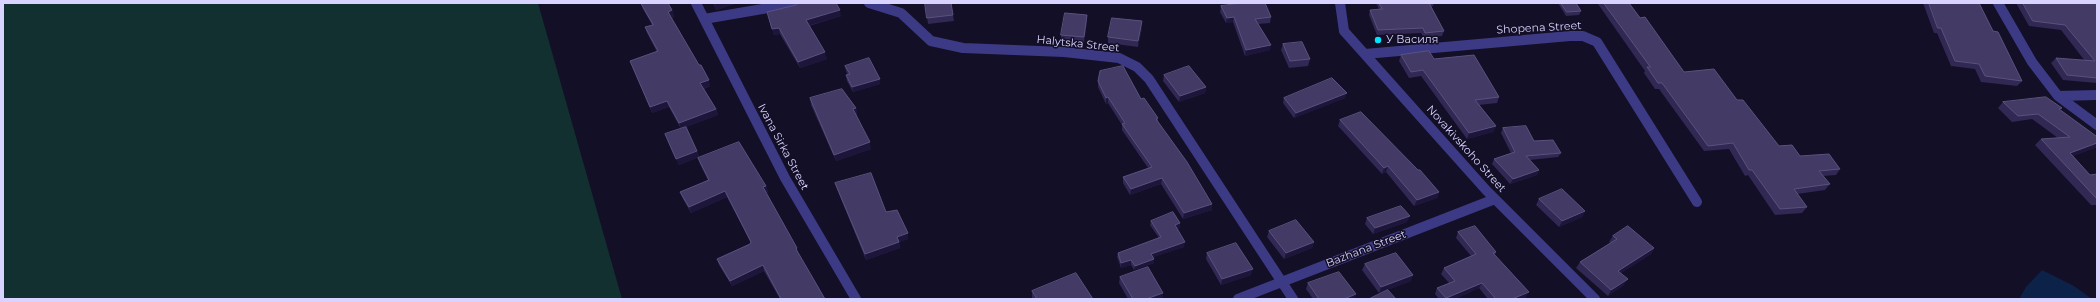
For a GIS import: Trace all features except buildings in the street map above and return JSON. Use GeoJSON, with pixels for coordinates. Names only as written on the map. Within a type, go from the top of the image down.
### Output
{"type":"FeatureCollection","features":[{"type":"Feature","properties":{"kind":"street","name":"Ivana Sirka Street"},"geometry":{"type":"LineString","coordinates":[[696,3],[785,178],[856,299]]}},
{"type":"Feature","properties":{"kind":"street"},"geometry":{"type":"LineString","coordinates":[[704,19],[797,3]]}},
{"type":"Feature","properties":{"kind":"street","name":"Halytska Street"},"geometry":{"type":"LineString","coordinates":[[869,3],[901,13],[931,41],[963,48],[1119,58],[1137,67],[1148,79],[1293,299]]}},
{"type":"Feature","properties":{"kind":"street","name":"Novakivskoho Street"},"geometry":{"type":"LineString","coordinates":[[1340,3],[1344,31],[1495,199],[1595,299]]}},
{"type":"Feature","properties":{"kind":"street"},"geometry":{"type":"LineString","coordinates":[[1998,3],[2032,62],[2058,96],[2097,125]]}},
{"type":"Feature","properties":{"kind":"street","name":"Shopena Street"},"geometry":{"type":"LineString","coordinates":[[1365,54],[1570,36],[1591,38],[1597,42],[1697,202]]}},
{"type":"Feature","properties":{"kind":"street"},"geometry":{"type":"LineString","coordinates":[[2058,96],[2097,95]]}},
{"type":"Feature","properties":{"kind":"street","name":"Bazhana Street"},"geometry":{"type":"LineString","coordinates":[[1238,299],[1495,199]]}},
{"type":"Feature","properties":{"kind":"green space"},"geometry":{"type":"Polygon","coordinates":[[[3,3],[538,3],[622,299],[3,299],[3,3]]]}},
{"type":"Feature","properties":{"kind":"water"},"geometry":{"type":"Polygon","coordinates":[[[2042,270],[2074,286],[2092,299],[2019,299],[2026,287],[2042,270]]]}},
{"type":"Feature","properties":{"kind":"place","name":"У Василя"},"geometry":{"type":"Point","coordinates":[1378,40]}}]}
